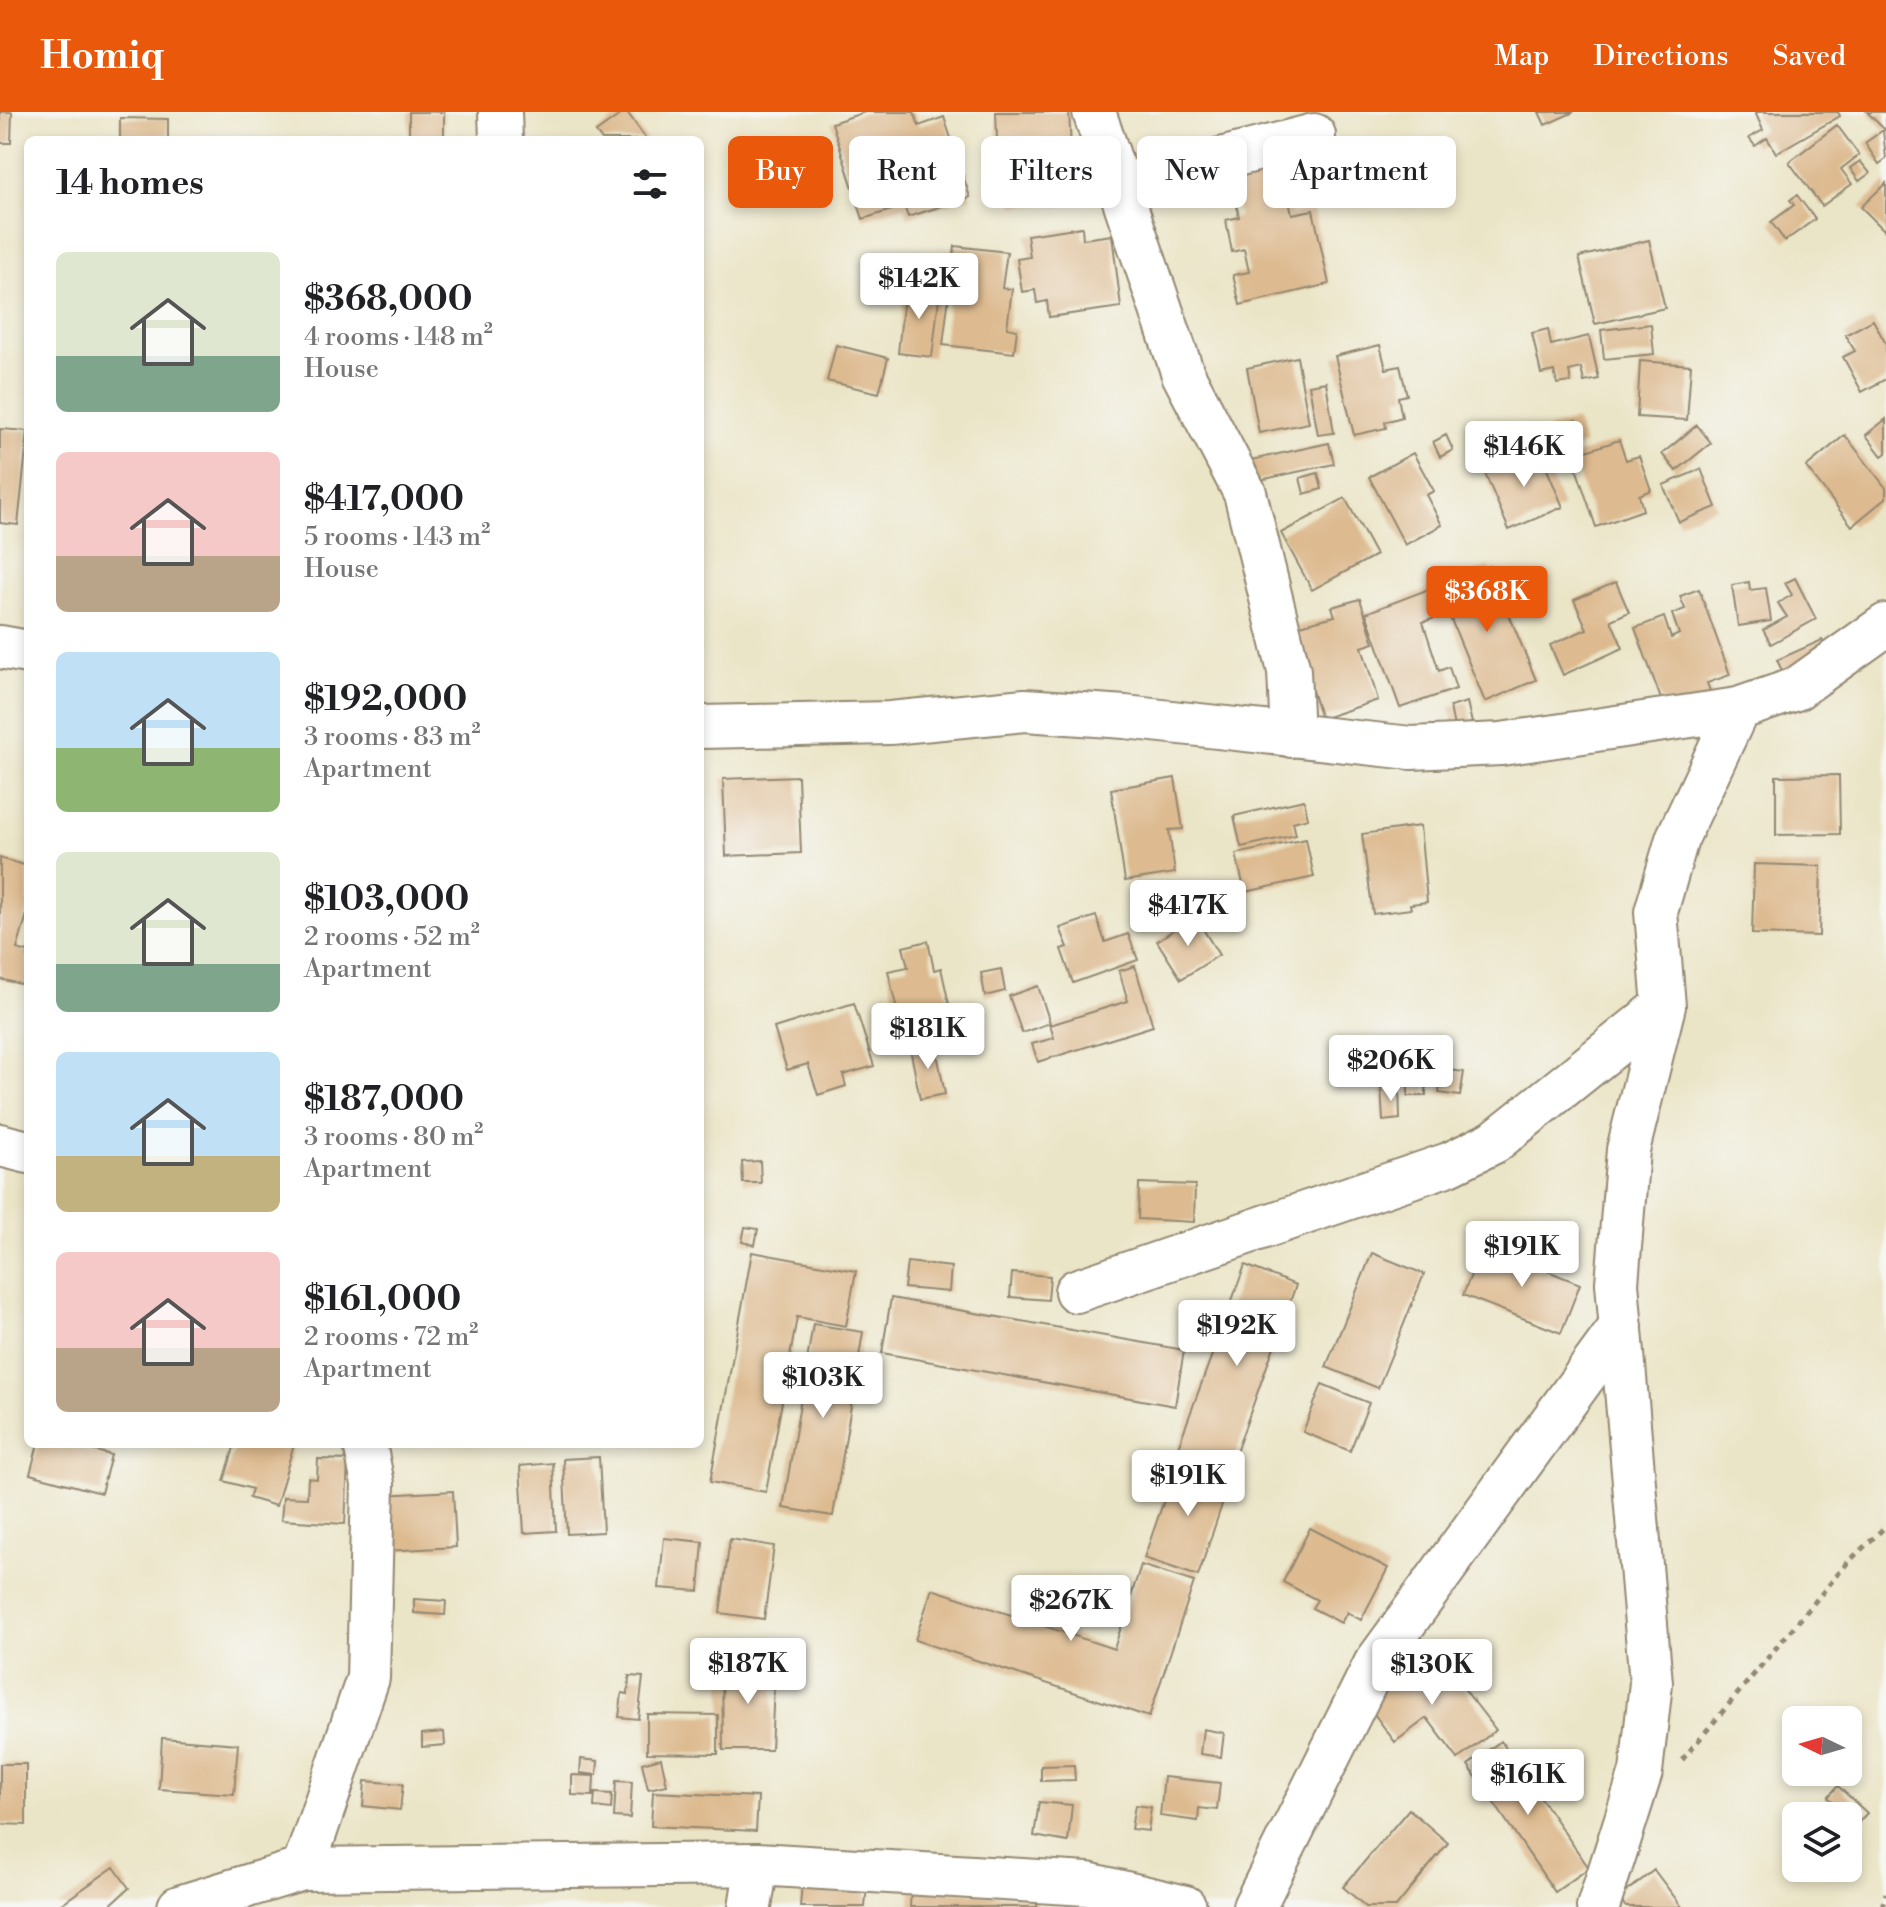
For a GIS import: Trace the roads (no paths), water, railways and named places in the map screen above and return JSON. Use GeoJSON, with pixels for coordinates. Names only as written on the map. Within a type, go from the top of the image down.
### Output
{"type":"FeatureCollection","features":[{"type":"Feature","properties":{"kind":"street"},"geometry":{"type":"LineString","coordinates":[[500,112],[501,136]]}},
{"type":"Feature","properties":{"kind":"street"},"geometry":{"type":"LineString","coordinates":[[1094,112],[1101,136]]}},
{"type":"Feature","properties":{"kind":"street"},"geometry":{"type":"LineString","coordinates":[[1121,185],[1314,135]]}},
{"type":"Feature","properties":{"kind":"street"},"geometry":{"type":"LineString","coordinates":[[1121,200],[1183,374],[1245,493],[1289,671],[1292,736]]}},
{"type":"Feature","properties":{"kind":"street"},"geometry":{"type":"LineString","coordinates":[[704,727],[890,723],[1025,710],[1411,748],[1501,744],[1738,709],[1796,689],[1886,625]]}},
{"type":"Feature","properties":{"kind":"street"},"geometry":{"type":"LineString","coordinates":[[0,647],[24,651]]}},
{"type":"Feature","properties":{"kind":"street"},"geometry":{"type":"LineString","coordinates":[[1598,1907],[1641,1772],[1651,1683],[1617,1283],[1628,1150],[1664,1006],[1656,912],[1677,839],[1738,709]]}},
{"type":"Feature","properties":{"kind":"street"},"geometry":{"type":"LineString","coordinates":[[1076,1291],[1449,1164],[1494,1142],[1664,1006]]}},
{"type":"Feature","properties":{"kind":"street"},"geometry":{"type":"LineString","coordinates":[[0,1145],[24,1151]]}},
{"type":"Feature","properties":{"kind":"street"},"geometry":{"type":"LineString","coordinates":[[1254,1907],[1375,1664],[1621,1326]]}},
{"type":"Feature","properties":{"kind":"street"},"geometry":{"type":"LineString","coordinates":[[303,1869],[368,1678],[373,1499],[366,1448]]}},
{"type":"Feature","properties":{"kind":"street"},"geometry":{"type":"LineString","coordinates":[[750,1907],[757,1864]]}},
{"type":"Feature","properties":{"kind":"street"},"geometry":{"type":"LineString","coordinates":[[179,1907],[303,1869],[757,1864],[1087,1884],[1185,1907]]}}]}
